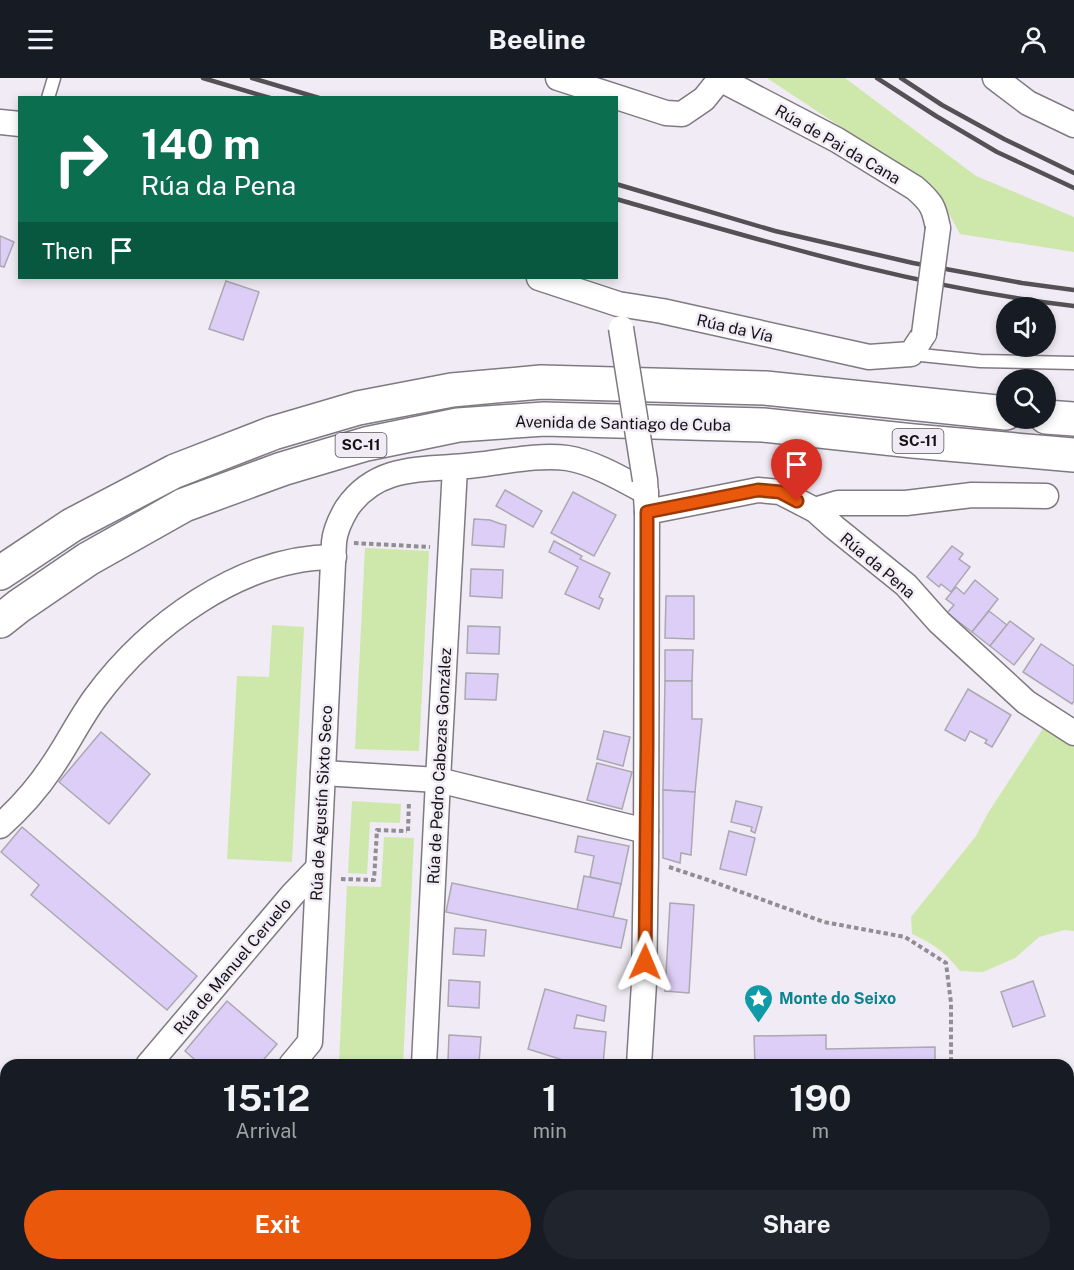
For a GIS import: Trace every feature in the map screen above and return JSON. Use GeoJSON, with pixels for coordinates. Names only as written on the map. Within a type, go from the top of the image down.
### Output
{"type":"FeatureCollection","features":[{"type":"Feature","properties":{"kind":"highway","name":"SC-11"},"geometry":{"type":"LineString","coordinates":[[0,573],[72,525],[175,471],[273,432],[358,408],[452,390],[541,382],[765,388],[996,412]]}},
{"type":"Feature","properties":{"kind":"highway","name":"Avenida de Santiago de Cuba"},"geometry":{"type":"LineString","coordinates":[[0,621],[88,558],[184,506],[282,469],[366,444],[458,425],[544,418],[763,425],[1074,455]]}},
{"type":"Feature","properties":{"kind":"highway"},"geometry":{"type":"LineString","coordinates":[[1056,418],[1074,419]]}},
{"type":"Feature","properties":{"kind":"street"},"geometry":{"type":"LineString","coordinates":[[558,78],[614,96]]}},
{"type":"Feature","properties":{"kind":"street"},"geometry":{"type":"LineString","coordinates":[[995,78],[1028,103],[1074,125]]}},
{"type":"Feature","properties":{"kind":"street"},"geometry":{"type":"LineString","coordinates":[[618,97],[666,113],[682,114],[704,99],[719,79]]}},
{"type":"Feature","properties":{"kind":"street","name":"Rúa de Pai da Cana"},"geometry":{"type":"LineString","coordinates":[[719,79],[837,140],[915,188],[934,209],[938,228],[924,334],[911,354]]}},
{"type":"Feature","properties":{"kind":"street"},"geometry":{"type":"LineString","coordinates":[[0,122],[18,124]]}},
{"type":"Feature","properties":{"kind":"street","name":"Rúa da Vía"},"geometry":{"type":"LineString","coordinates":[[542,279],[618,304],[662,311],[869,357],[911,354]]}},
{"type":"Feature","properties":{"kind":"street"},"geometry":{"type":"LineString","coordinates":[[618,304],[646,495],[646,860],[644,983],[639,1059]]}},
{"type":"Feature","properties":{"kind":"street"},"geometry":{"type":"LineString","coordinates":[[0,826],[51,769],[107,682],[167,622],[193,604],[221,589],[279,564],[313,557],[342,545],[345,513],[353,500],[367,486],[395,474],[416,470],[539,458],[569,458],[600,469],[646,495]]}},
{"type":"Feature","properties":{"kind":"street","name":"Rúa de Pedro Cabezas González"},"geometry":{"type":"LineString","coordinates":[[424,1059],[455,468]]}},
{"type":"Feature","properties":{"kind":"street","name":"Rúa da Pena"},"geometry":{"type":"LineString","coordinates":[[646,495],[758,490],[780,492],[815,510],[906,585],[939,622],[1026,702],[1074,733]]}},
{"type":"Feature","properties":{"kind":"street"},"geometry":{"type":"LineString","coordinates":[[815,510],[838,503],[906,503],[972,495],[1046,496]]}},
{"type":"Feature","properties":{"kind":"street","name":"Rúa de Agustín Sixto Seco"},"geometry":{"type":"LineString","coordinates":[[296,1059],[310,1042],[323,773],[342,545]]}},
{"type":"Feature","properties":{"kind":"street"},"geometry":{"type":"LineString","coordinates":[[323,773],[438,780],[646,831]]}},
{"type":"Feature","properties":{"kind":"street","name":"Rúa de Manuel Ceruelo"},"geometry":{"type":"LineString","coordinates":[[153,1059],[293,894],[318,868]]}},
{"type":"Feature","properties":{"kind":"lane"},"geometry":{"type":"LineString","coordinates":[[49,96],[54,78]]}},
{"type":"Feature","properties":{"kind":"lane"},"geometry":{"type":"LineString","coordinates":[[911,354],[980,361],[1074,363]]}},
{"type":"Feature","properties":{"kind":"path"},"geometry":{"type":"LineString","coordinates":[[342,545],[434,547]]}},
{"type":"Feature","properties":{"kind":"path"},"geometry":{"type":"LineString","coordinates":[[407,831],[409,798]]}},
{"type":"Feature","properties":{"kind":"path"},"geometry":{"type":"LineString","coordinates":[[341,879],[374,880],[377,830],[418,832]]}},
{"type":"Feature","properties":{"kind":"path"},"geometry":{"type":"LineString","coordinates":[[646,860],[708,879],[824,922],[905,937],[946,963],[951,1003],[951,1059]]}},
{"type":"Feature","properties":{"kind":"green space"},"geometry":{"type":"Polygon","coordinates":[[[767,78],[845,78],[976,176],[1074,217],[1074,252],[960,234],[936,190],[767,78]]]}},
{"type":"Feature","properties":{"kind":"green space"},"geometry":{"type":"Polygon","coordinates":[[[365,548],[429,551],[419,751],[355,749],[365,548]]]}},
{"type":"Feature","properties":{"kind":"green space"},"geometry":{"type":"Polygon","coordinates":[[[272,625],[304,627],[292,862],[227,859],[237,676],[269,677],[272,625]]]}},
{"type":"Feature","properties":{"kind":"green space"},"geometry":{"type":"Polygon","coordinates":[[[1046,724],[1074,742],[1074,931],[1064,930],[1039,937],[1015,958],[983,972],[960,971],[939,949],[912,934],[911,917],[976,836],[988,813],[1046,724]]]}},
{"type":"Feature","properties":{"kind":"green space"},"geometry":{"type":"Polygon","coordinates":[[[352,801],[401,804],[400,823],[370,822],[367,874],[348,873],[352,801]]]}},
{"type":"Feature","properties":{"kind":"green space"},"geometry":{"type":"Polygon","coordinates":[[[384,837],[414,838],[403,1059],[339,1059],[347,886],[381,887],[384,837]]]}},
{"type":"Feature","properties":{"kind":"building"},"geometry":{"type":"Polygon","coordinates":[[[0,236],[14,242],[4,267],[0,266],[0,236]]]}},
{"type":"Feature","properties":{"kind":"building"},"geometry":{"type":"Polygon","coordinates":[[[226,281],[259,292],[243,340],[209,329],[226,281]]]}},
{"type":"Feature","properties":{"kind":"building"},"geometry":{"type":"Polygon","coordinates":[[[505,490],[542,511],[533,527],[496,506],[505,490]]]}},
{"type":"Feature","properties":{"kind":"building"},"geometry":{"type":"Polygon","coordinates":[[[573,492],[616,515],[594,556],[551,533],[573,492]]]}},
{"type":"Feature","properties":{"kind":"building"},"geometry":{"type":"Polygon","coordinates":[[[474,519],[490,520],[506,525],[504,547],[472,545],[474,519]]]}},
{"type":"Feature","properties":{"kind":"building"},"geometry":{"type":"Polygon","coordinates":[[[554,541],[582,556],[580,559],[610,573],[599,597],[603,599],[599,609],[565,594],[578,567],[549,552],[554,541]]]}},
{"type":"Feature","properties":{"kind":"building"},"geometry":{"type":"Polygon","coordinates":[[[952,546],[963,554],[959,559],[970,567],[951,592],[941,584],[939,587],[927,577],[952,546]]]}},
{"type":"Feature","properties":{"kind":"building"},"geometry":{"type":"Polygon","coordinates":[[[471,569],[503,570],[502,598],[470,596],[471,569]]]}},
{"type":"Feature","properties":{"kind":"building"},"geometry":{"type":"Polygon","coordinates":[[[975,580],[998,599],[972,632],[947,613],[954,605],[946,599],[956,587],[964,594],[975,580]]]}},
{"type":"Feature","properties":{"kind":"building"},"geometry":{"type":"Polygon","coordinates":[[[666,596],[694,596],[694,639],[665,638],[666,596]]]}},
{"type":"Feature","properties":{"kind":"building"},"geometry":{"type":"Polygon","coordinates":[[[989,611],[1007,625],[990,646],[972,632],[989,611]]]}},
{"type":"Feature","properties":{"kind":"building"},"geometry":{"type":"Polygon","coordinates":[[[1010,621],[1034,639],[1014,665],[990,646],[1010,621]]]}},
{"type":"Feature","properties":{"kind":"building"},"geometry":{"type":"Polygon","coordinates":[[[468,626],[500,627],[499,654],[467,653],[468,626]]]}},
{"type":"Feature","properties":{"kind":"building"},"geometry":{"type":"Polygon","coordinates":[[[1041,644],[1074,666],[1074,701],[1072,704],[1023,672],[1041,644]]]}},
{"type":"Feature","properties":{"kind":"building"},"geometry":{"type":"Polygon","coordinates":[[[665,650],[693,650],[692,681],[665,681],[665,650]]]}},
{"type":"Feature","properties":{"kind":"building"},"geometry":{"type":"Polygon","coordinates":[[[466,673],[498,674],[496,700],[465,699],[466,673]]]}},
{"type":"Feature","properties":{"kind":"building"},"geometry":{"type":"Polygon","coordinates":[[[665,681],[692,681],[692,719],[702,719],[695,792],[663,790],[665,681]]]}},
{"type":"Feature","properties":{"kind":"building"},"geometry":{"type":"Polygon","coordinates":[[[968,689],[1011,715],[992,747],[985,743],[987,740],[970,731],[965,741],[945,730],[968,689]]]}},
{"type":"Feature","properties":{"kind":"building"},"geometry":{"type":"Polygon","coordinates":[[[604,731],[630,737],[623,766],[597,759],[604,731]]]}},
{"type":"Feature","properties":{"kind":"building"},"geometry":{"type":"Polygon","coordinates":[[[101,732],[150,774],[109,824],[59,782],[101,732]]]}},
{"type":"Feature","properties":{"kind":"building"},"geometry":{"type":"Polygon","coordinates":[[[597,763],[632,772],[622,809],[587,800],[597,763]]]}},
{"type":"Feature","properties":{"kind":"building"},"geometry":{"type":"Polygon","coordinates":[[[663,790],[695,792],[691,855],[681,853],[680,863],[663,858],[663,790]]]}},
{"type":"Feature","properties":{"kind":"building"},"geometry":{"type":"Polygon","coordinates":[[[736,801],[762,807],[755,833],[751,831],[752,827],[731,822],[736,801]]]}},
{"type":"Feature","properties":{"kind":"building"},"geometry":{"type":"Polygon","coordinates":[[[22,827],[197,976],[167,1010],[31,895],[39,885],[1,852],[22,827]]]}},
{"type":"Feature","properties":{"kind":"building"},"geometry":{"type":"Polygon","coordinates":[[[729,831],[755,838],[746,875],[720,869],[729,831]]]}},
{"type":"Feature","properties":{"kind":"building"},"geometry":{"type":"Polygon","coordinates":[[[578,836],[629,846],[621,884],[590,877],[594,856],[575,852],[578,836]]]}},
{"type":"Feature","properties":{"kind":"building"},"geometry":{"type":"Polygon","coordinates":[[[584,876],[621,884],[613,918],[577,910],[584,876]]]}},
{"type":"Feature","properties":{"kind":"building"},"geometry":{"type":"Polygon","coordinates":[[[452,883],[627,920],[621,948],[446,912],[452,883]]]}},
{"type":"Feature","properties":{"kind":"building"},"geometry":{"type":"Polygon","coordinates":[[[670,903],[694,905],[689,993],[665,991],[670,903]]]}},
{"type":"Feature","properties":{"kind":"building"},"geometry":{"type":"Polygon","coordinates":[[[455,928],[486,930],[484,956],[453,954],[455,928]]]}},
{"type":"Feature","properties":{"kind":"building"},"geometry":{"type":"Polygon","coordinates":[[[449,980],[480,982],[479,1008],[448,1006],[449,980]]]}},
{"type":"Feature","properties":{"kind":"building"},"geometry":{"type":"Polygon","coordinates":[[[1033,981],[1045,1016],[1013,1027],[1001,992],[1033,981]]]}},
{"type":"Feature","properties":{"kind":"building"},"geometry":{"type":"Polygon","coordinates":[[[545,989],[606,1006],[604,1021],[577,1015],[574,1028],[606,1032],[604,1059],[560,1059],[528,1049],[545,989]]]}},
{"type":"Feature","properties":{"kind":"building"},"geometry":{"type":"Polygon","coordinates":[[[227,1001],[277,1044],[264,1059],[194,1059],[185,1051],[227,1001]]]}},
{"type":"Feature","properties":{"kind":"building"},"geometry":{"type":"Polygon","coordinates":[[[449,1035],[481,1037],[479,1059],[448,1059],[449,1035]]]}},
{"type":"Feature","properties":{"kind":"building"},"geometry":{"type":"Polygon","coordinates":[[[826,1035],[826,1049],[935,1047],[935,1059],[755,1059],[754,1036],[826,1035]]]}},
{"type":"Feature","properties":{"kind":"railway"},"geometry":{"type":"LineString","coordinates":[[203,78],[263,96]]}},
{"type":"Feature","properties":{"kind":"railway"},"geometry":{"type":"LineString","coordinates":[[252,78],[312,96]]}},
{"type":"Feature","properties":{"kind":"railway"},"geometry":{"type":"LineString","coordinates":[[877,78],[997,152],[1074,188]]}},
{"type":"Feature","properties":{"kind":"railway"},"geometry":{"type":"LineString","coordinates":[[901,78],[942,105],[1004,139],[1074,173]]}},
{"type":"Feature","properties":{"kind":"railway"},"geometry":{"type":"LineString","coordinates":[[618,185],[775,231],[913,263],[1074,290]]}},
{"type":"Feature","properties":{"kind":"railway"},"geometry":{"type":"LineString","coordinates":[[618,200],[786,247],[900,276],[958,288],[1074,306]]}},
{"type":"Feature","properties":{"kind":"place","name":"Monte do Seixo"},"geometry":{"type":"Point","coordinates":[758,1024]}},
{"type":"Feature","properties":{"kind":"route"},"geometry":{"type":"LineString","coordinates":[[645,962],[647,512],[758,490],[780,492],[797,501]]}}]}
